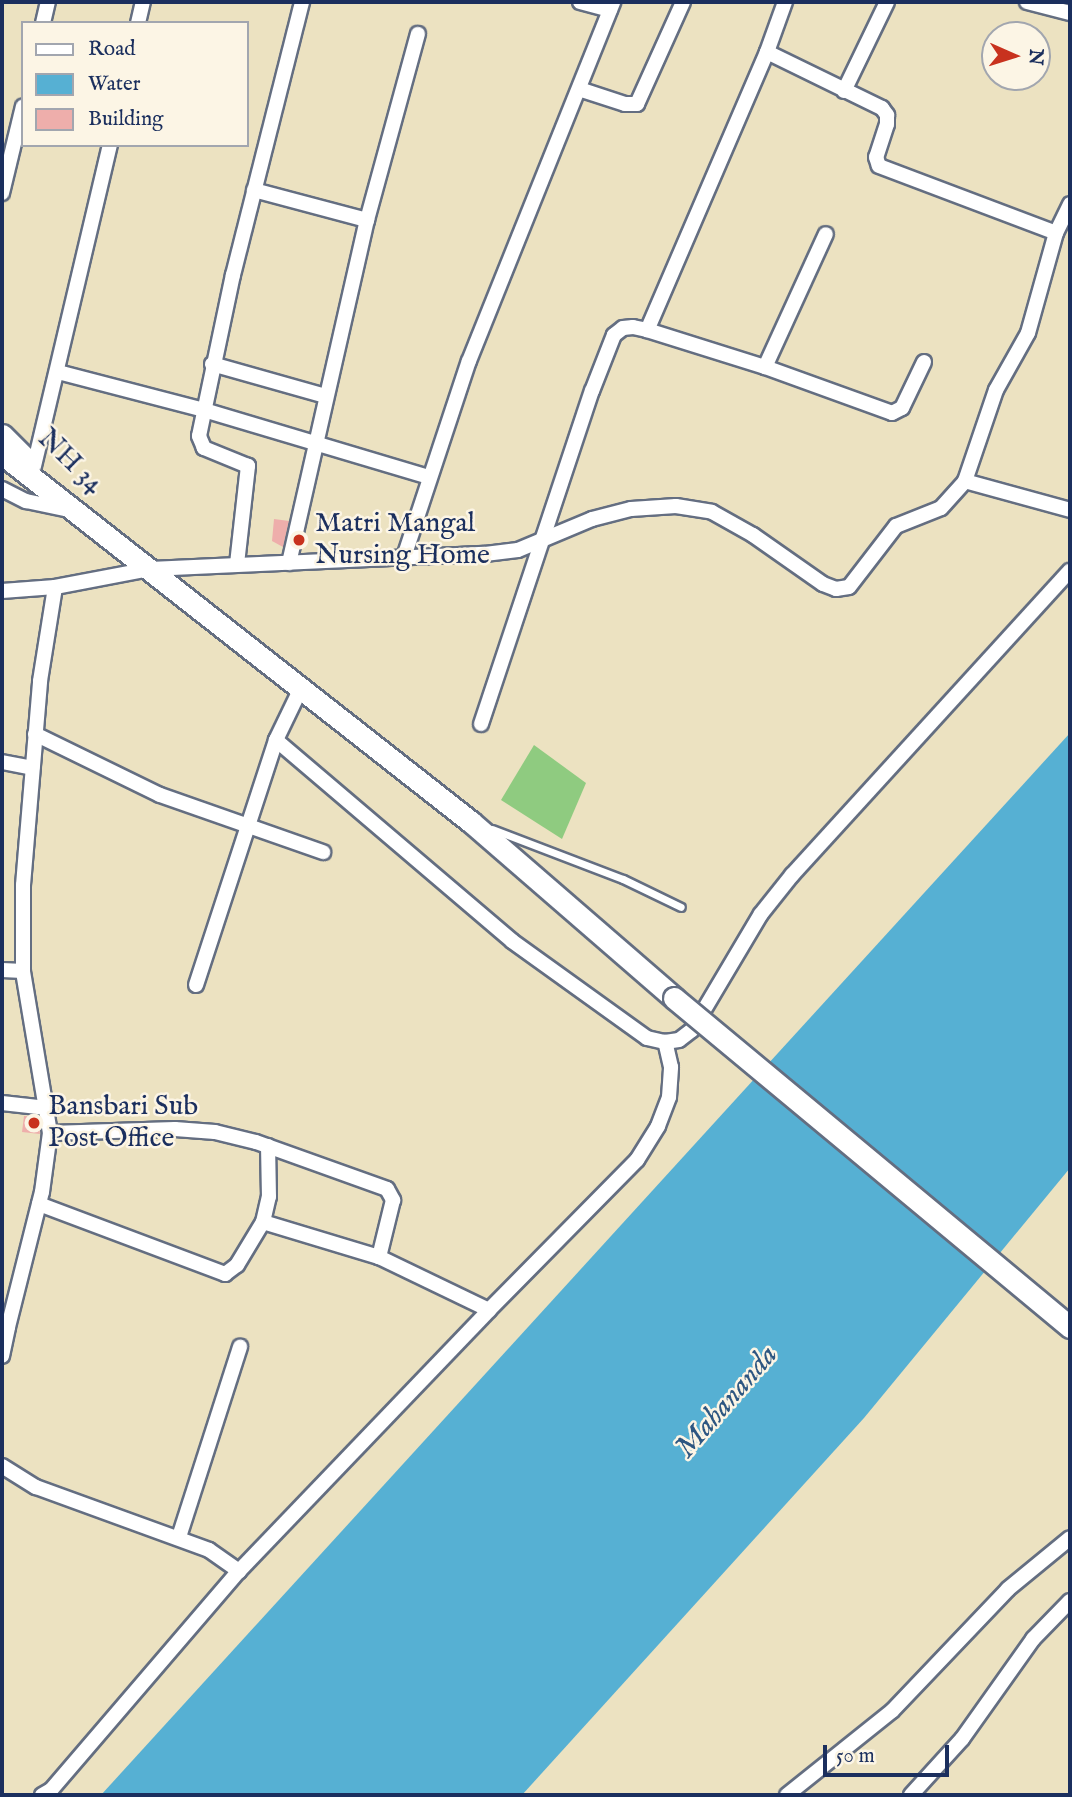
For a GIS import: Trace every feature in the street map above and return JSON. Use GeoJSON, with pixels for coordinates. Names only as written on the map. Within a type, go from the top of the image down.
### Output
{"type":"FeatureCollection","features":[{"type":"Feature","properties":{"kind":"main road","name":"NH 34"},"geometry":{"type":"LineString","coordinates":[[2,435],[100,529]]}},
{"type":"Feature","properties":{"kind":"main road"},"geometry":{"type":"LineString","coordinates":[[2,454],[471,822],[674,999],[1070,1327]]}},
{"type":"Feature","properties":{"kind":"street"},"geometry":{"type":"LineString","coordinates":[[43,21],[48,2]]}},
{"type":"Feature","properties":{"kind":"street"},"geometry":{"type":"LineString","coordinates":[[138,21],[143,2]]}},
{"type":"Feature","properties":{"kind":"street"},"geometry":{"type":"LineString","coordinates":[[237,564],[248,466],[204,448],[200,443],[212,365],[302,2]]}},
{"type":"Feature","properties":{"kind":"street"},"geometry":{"type":"LineString","coordinates":[[404,557],[469,361],[612,6],[580,2]]}},
{"type":"Feature","properties":{"kind":"street"},"geometry":{"type":"LineString","coordinates":[[579,89],[625,104],[637,104],[683,2]]}},
{"type":"Feature","properties":{"kind":"street"},"geometry":{"type":"LineString","coordinates":[[647,330],[767,52],[785,2]]}},
{"type":"Feature","properties":{"kind":"street"},"geometry":{"type":"LineString","coordinates":[[844,92],[887,2]]}},
{"type":"Feature","properties":{"kind":"street"},"geometry":{"type":"LineString","coordinates":[[1027,2],[1070,13]]}},
{"type":"Feature","properties":{"kind":"street"},"geometry":{"type":"LineString","coordinates":[[289,563],[368,220],[418,34]]}},
{"type":"Feature","properties":{"kind":"street"},"geometry":{"type":"LineString","coordinates":[[767,52],[844,92],[882,108],[887,115],[876,157],[879,166],[1056,233]]}},
{"type":"Feature","properties":{"kind":"street"},"geometry":{"type":"LineString","coordinates":[[2,193],[21,114]]}},
{"type":"Feature","properties":{"kind":"street"},"geometry":{"type":"LineString","coordinates":[[34,466],[110,147]]}},
{"type":"Feature","properties":{"kind":"street"},"geometry":{"type":"LineString","coordinates":[[254,190],[368,220]]}},
{"type":"Feature","properties":{"kind":"street"},"geometry":{"type":"LineString","coordinates":[[2,591],[55,587],[150,569],[485,554],[542,541],[592,519],[618,512],[676,506],[712,512],[753,534],[822,584],[836,589],[849,587],[897,526],[941,508],[965,481],[996,390],[1028,333],[1056,233],[1070,204]]}},
{"type":"Feature","properties":{"kind":"street"},"geometry":{"type":"LineString","coordinates":[[765,367],[826,234]]}},
{"type":"Feature","properties":{"kind":"street"},"geometry":{"type":"LineString","coordinates":[[481,724],[614,335],[623,328],[647,330],[897,413],[924,362]]}},
{"type":"Feature","properties":{"kind":"street"},"geometry":{"type":"LineString","coordinates":[[212,365],[326,397]]}},
{"type":"Feature","properties":{"kind":"street"},"geometry":{"type":"LineString","coordinates":[[58,372],[204,410],[429,477]]}},
{"type":"Feature","properties":{"kind":"street"},"geometry":{"type":"LineString","coordinates":[[965,481],[1070,510]]}},
{"type":"Feature","properties":{"kind":"street"},"geometry":{"type":"LineString","coordinates":[[2,489],[26,501],[76,511]]}},
{"type":"Feature","properties":{"kind":"street"},"geometry":{"type":"LineString","coordinates":[[276,740],[512,941],[648,1038],[665,1042],[679,1040],[692,1030],[761,914],[792,875],[1070,571]]}},
{"type":"Feature","properties":{"kind":"street"},"geometry":{"type":"LineString","coordinates":[[2,1356],[5,1326],[39,1204],[50,1133],[23,971],[23,885],[40,681],[55,587]]}},
{"type":"Feature","properties":{"kind":"street"},"geometry":{"type":"LineString","coordinates":[[196,985],[276,740],[301,688]]}},
{"type":"Feature","properties":{"kind":"street"},"geometry":{"type":"LineString","coordinates":[[35,734],[160,795],[323,852]]}},
{"type":"Feature","properties":{"kind":"street"},"geometry":{"type":"LineString","coordinates":[[2,762],[32,768]]}},
{"type":"Feature","properties":{"kind":"street"},"geometry":{"type":"LineString","coordinates":[[2,970],[23,971]]}},
{"type":"Feature","properties":{"kind":"street"},"geometry":{"type":"LineString","coordinates":[[42,1795],[51,1790],[239,1572],[489,1310],[638,1160],[658,1126],[669,1097],[671,1067],[665,1042]]}},
{"type":"Feature","properties":{"kind":"street"},"geometry":{"type":"LineString","coordinates":[[2,1103],[47,1108]]}},
{"type":"Feature","properties":{"kind":"street"},"geometry":{"type":"LineString","coordinates":[[50,1133],[175,1129],[215,1132],[268,1146],[387,1189],[393,1200],[379,1257]]}},
{"type":"Feature","properties":{"kind":"street"},"geometry":{"type":"LineString","coordinates":[[39,1204],[225,1275],[237,1265],[263,1222],[269,1197],[268,1146]]}},
{"type":"Feature","properties":{"kind":"street"},"geometry":{"type":"LineString","coordinates":[[263,1222],[379,1257],[489,1310]]}},
{"type":"Feature","properties":{"kind":"street"},"geometry":{"type":"LineString","coordinates":[[179,1538],[240,1347]]}},
{"type":"Feature","properties":{"kind":"street"},"geometry":{"type":"LineString","coordinates":[[2,1466],[36,1488],[209,1550],[239,1572]]}},
{"type":"Feature","properties":{"kind":"street"},"geometry":{"type":"LineString","coordinates":[[788,1795],[892,1711],[1008,1588],[1070,1538]]}},
{"type":"Feature","properties":{"kind":"street"},"geometry":{"type":"LineString","coordinates":[[911,1795],[962,1740],[1033,1639],[1070,1601]]}},
{"type":"Feature","properties":{"kind":"lane"},"geometry":{"type":"LineString","coordinates":[[471,822],[579,861],[681,907]]}},
{"type":"Feature","properties":{"kind":"green space"},"geometry":{"type":"Polygon","coordinates":[[[534,745],[586,783],[562,839],[501,800],[534,745]]]}},
{"type":"Feature","properties":{"kind":"water","name":"Mahananda"},"geometry":{"type":"Polygon","coordinates":[[[1070,733],[1070,1168],[864,1418],[522,1795],[101,1795],[1070,733]]]}},
{"type":"Feature","properties":{"kind":"building"},"geometry":{"type":"Polygon","coordinates":[[[274,519],[289,521],[283,547],[272,541],[274,519]]]}},
{"type":"Feature","properties":{"kind":"building"},"geometry":{"type":"Polygon","coordinates":[[[24,1116],[38,1117],[40,1134],[22,1132],[24,1116]]]}},
{"type":"Feature","properties":{"kind":"place","name":"Matri Mangal Nursing Home"},"geometry":{"type":"Point","coordinates":[299,540]}},
{"type":"Feature","properties":{"kind":"place","name":"Bansbari Sub Post Office"},"geometry":{"type":"Point","coordinates":[34,1123]}}]}
